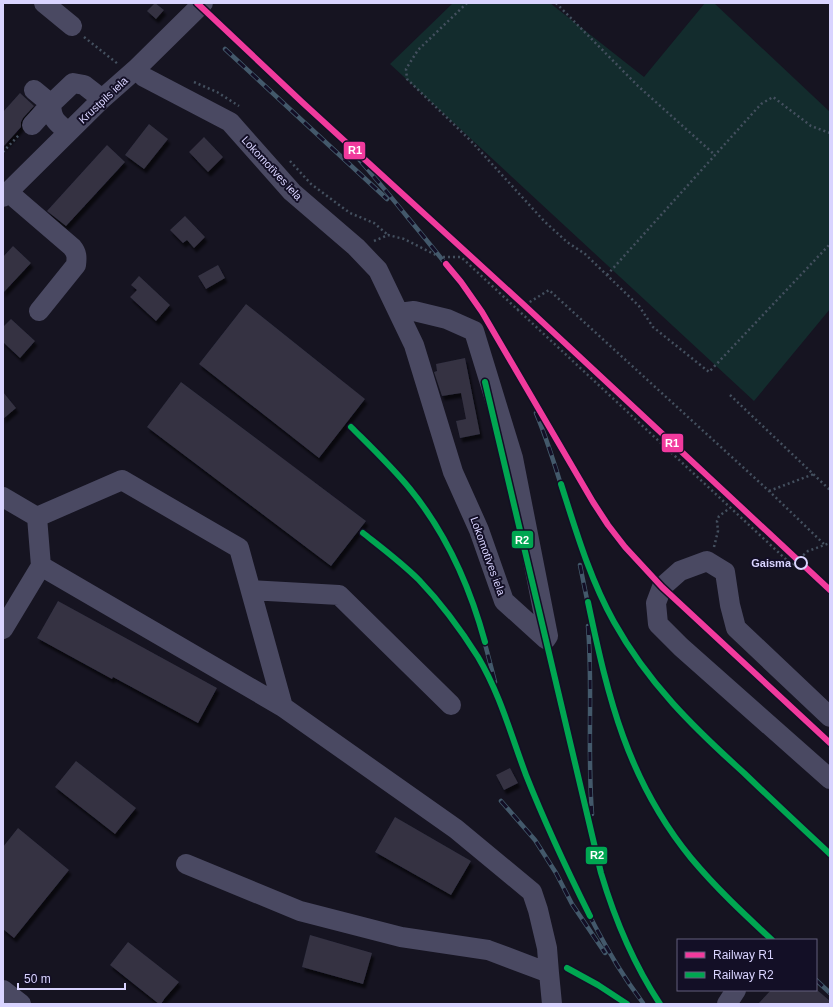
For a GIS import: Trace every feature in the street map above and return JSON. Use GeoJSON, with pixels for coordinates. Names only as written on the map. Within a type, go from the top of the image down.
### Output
{"type":"FeatureCollection","features":[{"type":"Feature","properties":{"kind":"street"},"geometry":{"type":"LineString","coordinates":[[44,3],[72,26]]}},
{"type":"Feature","properties":{"kind":"street","name":"Krustpils iela"},"geometry":{"type":"LineString","coordinates":[[6,194],[102,99],[127,67],[203,3]]}},
{"type":"Feature","properties":{"kind":"street","name":"Lokomotīves iela"},"geometry":{"type":"LineString","coordinates":[[127,67],[230,122],[292,192],[356,247],[378,270],[414,345],[453,472],[479,530],[504,601],[546,639],[548,636],[513,458],[474,331],[441,317],[414,311],[399,313]]}},
{"type":"Feature","properties":{"kind":"street"},"geometry":{"type":"LineString","coordinates":[[32,125],[73,83],[84,85],[102,99]]}},
{"type":"Feature","properties":{"kind":"street"},"geometry":{"type":"LineString","coordinates":[[34,90],[51,104],[52,115],[58,124],[68,132]]}},
{"type":"Feature","properties":{"kind":"street"},"geometry":{"type":"LineString","coordinates":[[6,194],[72,247],[76,252],[76,265],[39,311]]}},
{"type":"Feature","properties":{"kind":"street"},"geometry":{"type":"LineString","coordinates":[[36,517],[122,480],[239,548],[284,707]]}},
{"type":"Feature","properties":{"kind":"street"},"geometry":{"type":"LineString","coordinates":[[3,497],[36,517]]}},
{"type":"Feature","properties":{"kind":"street"},"geometry":{"type":"LineString","coordinates":[[3,629],[41,566],[36,517]]}},
{"type":"Feature","properties":{"kind":"street"},"geometry":{"type":"LineString","coordinates":[[830,717],[736,628],[730,605],[725,572],[707,561],[680,571],[662,587],[656,603],[658,624],[681,647],[830,779]]}},
{"type":"Feature","properties":{"kind":"street"},"geometry":{"type":"LineString","coordinates":[[41,566],[284,707],[456,829],[532,892],[547,948],[552,1004]]}},
{"type":"Feature","properties":{"kind":"street"},"geometry":{"type":"LineString","coordinates":[[251,590],[339,595],[451,705]]}},
{"type":"Feature","properties":{"kind":"street"},"geometry":{"type":"LineString","coordinates":[[186,864],[300,911],[401,937],[488,950],[549,973]]}},
{"type":"Feature","properties":{"kind":"street"},"geometry":{"type":"LineString","coordinates":[[3,990],[21,1004]]}},
{"type":"Feature","properties":{"kind":"street"},"geometry":{"type":"LineString","coordinates":[[727,1004],[735,991]]}},
{"type":"Feature","properties":{"kind":"path"},"geometry":{"type":"LineString","coordinates":[[467,3],[418,50],[406,68],[406,79],[471,141],[544,221],[567,242],[585,254],[640,306],[653,327],[709,372],[830,244]]}},
{"type":"Feature","properties":{"kind":"path"},"geometry":{"type":"LineString","coordinates":[[556,3],[638,86],[715,155]]}},
{"type":"Feature","properties":{"kind":"path"},"geometry":{"type":"LineString","coordinates":[[72,26],[127,67]]}},
{"type":"Feature","properties":{"kind":"path"},"geometry":{"type":"LineString","coordinates":[[607,275],[761,104],[773,98],[811,126],[830,133]]}},
{"type":"Feature","properties":{"kind":"path"},"geometry":{"type":"LineString","coordinates":[[3,152],[26,127],[32,125]]}},
{"type":"Feature","properties":{"kind":"path"},"geometry":{"type":"LineString","coordinates":[[356,247],[388,235],[404,239],[440,257],[461,257],[516,310],[792,565],[808,551],[830,543]]}},
{"type":"Feature","properties":{"kind":"path"},"geometry":{"type":"LineString","coordinates":[[516,310],[549,290],[769,491],[825,546]]}},
{"type":"Feature","properties":{"kind":"path"},"geometry":{"type":"LineString","coordinates":[[730,396],[830,490]]}},
{"type":"Feature","properties":{"kind":"path"},"geometry":{"type":"LineString","coordinates":[[769,491],[814,474]]}},
{"type":"Feature","properties":{"kind":"path"},"geometry":{"type":"LineString","coordinates":[[707,561],[708,556],[715,544],[718,531],[717,521],[719,516],[730,508]]}},
{"type":"Feature","properties":{"kind":"green space"},"geometry":{"type":"Polygon","coordinates":[[[453,3],[550,3],[644,77],[705,3],[714,3],[830,112],[830,309],[754,401],[390,64],[453,3]]]}},
{"type":"Feature","properties":{"kind":"building"},"geometry":{"type":"Polygon","coordinates":[[[155,3],[164,10],[156,19],[147,11],[155,3]]]}},
{"type":"Feature","properties":{"kind":"building"},"geometry":{"type":"Polygon","coordinates":[[[20,93],[34,106],[23,118],[21,127],[3,147],[3,112],[20,93]]]}},
{"type":"Feature","properties":{"kind":"building"},"geometry":{"type":"Polygon","coordinates":[[[149,124],[168,139],[144,169],[125,155],[149,124]]]}},
{"type":"Feature","properties":{"kind":"building"},"geometry":{"type":"Polygon","coordinates":[[[204,137],[223,157],[208,172],[189,152],[204,137]]]}},
{"type":"Feature","properties":{"kind":"building"},"geometry":{"type":"Polygon","coordinates":[[[107,145],[125,162],[66,226],[47,211],[107,145]]]}},
{"type":"Feature","properties":{"kind":"building"},"geometry":{"type":"Polygon","coordinates":[[[185,216],[205,237],[194,248],[187,240],[183,243],[170,230],[185,216]]]}},
{"type":"Feature","properties":{"kind":"building"},"geometry":{"type":"Polygon","coordinates":[[[13,246],[31,263],[3,293],[3,257],[13,246]]]}},
{"type":"Feature","properties":{"kind":"building"},"geometry":{"type":"Polygon","coordinates":[[[218,265],[225,278],[206,289],[198,276],[218,265]]]}},
{"type":"Feature","properties":{"kind":"building"},"geometry":{"type":"Polygon","coordinates":[[[139,276],[170,305],[156,321],[130,297],[137,290],[131,285],[139,276]]]}},
{"type":"Feature","properties":{"kind":"building"},"geometry":{"type":"Polygon","coordinates":[[[246,304],[365,399],[319,458],[199,364],[246,304]]]}},
{"type":"Feature","properties":{"kind":"building"},"geometry":{"type":"Polygon","coordinates":[[[11,319],[35,341],[20,358],[3,342],[3,327],[11,319]]]}},
{"type":"Feature","properties":{"kind":"building"},"geometry":{"type":"Polygon","coordinates":[[[465,358],[480,434],[460,438],[456,421],[466,419],[461,393],[442,396],[434,372],[437,371],[436,364],[465,358]]]}},
{"type":"Feature","properties":{"kind":"building"},"geometry":{"type":"Polygon","coordinates":[[[181,382],[366,521],[331,566],[147,427],[181,382]]]}},
{"type":"Feature","properties":{"kind":"building"},"geometry":{"type":"Polygon","coordinates":[[[3,392],[16,408],[3,419],[3,392]]]}},
{"type":"Feature","properties":{"kind":"building"},"geometry":{"type":"Polygon","coordinates":[[[58,601],[217,688],[198,723],[113,677],[112,679],[37,638],[58,601]]]}},
{"type":"Feature","properties":{"kind":"building"},"geometry":{"type":"Polygon","coordinates":[[[76,761],[136,808],[115,834],[55,787],[76,761]]]}},
{"type":"Feature","properties":{"kind":"building"},"geometry":{"type":"Polygon","coordinates":[[[510,768],[518,783],[504,790],[496,775],[510,768]]]}},
{"type":"Feature","properties":{"kind":"building"},"geometry":{"type":"Polygon","coordinates":[[[395,817],[471,861],[451,895],[375,852],[395,817]]]}},
{"type":"Feature","properties":{"kind":"building"},"geometry":{"type":"Polygon","coordinates":[[[18,828],[69,870],[14,938],[3,929],[3,847],[18,828]]]}},
{"type":"Feature","properties":{"kind":"building"},"geometry":{"type":"Polygon","coordinates":[[[310,935],[372,953],[363,984],[302,967],[310,935]]]}},
{"type":"Feature","properties":{"kind":"building"},"geometry":{"type":"Polygon","coordinates":[[[128,942],[179,982],[161,1004],[159,1004],[110,965],[128,942]]]}},
{"type":"Feature","properties":{"kind":"building"},"geometry":{"type":"Polygon","coordinates":[[[817,990],[830,1001],[830,1004],[758,1004],[770,991],[817,990]]]}},
{"type":"Feature","properties":{"kind":"railway"},"geometry":{"type":"LineString","coordinates":[[225,49],[387,199]]}},
{"type":"Feature","properties":{"kind":"railway"},"geometry":{"type":"LineString","coordinates":[[325,123],[389,194],[446,264],[482,312],[593,502],[625,547],[662,587],[830,743]]}},
{"type":"Feature","properties":{"kind":"railway"},"geometry":{"type":"LineString","coordinates":[[485,382],[601,873],[612,908],[633,957],[660,1004]]}},
{"type":"Feature","properties":{"kind":"railway"},"geometry":{"type":"LineString","coordinates":[[536,413],[551,453],[576,534],[591,574],[610,613],[632,650],[657,685],[685,718],[830,854]]}},
{"type":"Feature","properties":{"kind":"railway"},"geometry":{"type":"LineString","coordinates":[[351,427],[389,465],[410,489],[426,510],[447,544],[469,592],[495,682]]}},
{"type":"Feature","properties":{"kind":"railway"},"geometry":{"type":"LineString","coordinates":[[363,533],[419,580],[450,617],[477,657],[500,702],[523,765],[580,898],[617,965],[643,1003]]}},
{"type":"Feature","properties":{"kind":"railway"},"geometry":{"type":"LineString","coordinates":[[580,565],[606,682],[630,756],[647,791],[667,825],[701,869],[730,900],[771,939]]}},
{"type":"Feature","properties":{"kind":"railway"},"geometry":{"type":"LineString","coordinates":[[588,626],[592,814]]}},
{"type":"Feature","properties":{"kind":"railway"},"geometry":{"type":"LineString","coordinates":[[501,801],[535,840],[556,873],[572,904],[605,953]]}},
{"type":"Feature","properties":{"kind":"railway"},"geometry":{"type":"LineString","coordinates":[[567,968],[598,985],[627,1004]]}},
{"type":"Feature","properties":{"kind":"railway"},"geometry":{"type":"LineString","coordinates":[[817,981],[830,993]]}},
{"type":"Feature","properties":{"kind":"rail line","name":"R1"},"geometry":{"type":"LineString","coordinates":[[197,3],[303,103],[524,305],[830,590]]}},
{"type":"Feature","properties":{"kind":"rail line","name":"R1"},"geometry":{"type":"LineString","coordinates":[[446,264],[482,312],[593,502],[625,547],[662,587],[830,743]]}},
{"type":"Feature","properties":{"kind":"rail line","name":"R2"},"geometry":{"type":"LineString","coordinates":[[485,382],[601,873],[612,908],[633,957],[660,1004]]}},
{"type":"Feature","properties":{"kind":"rail line","name":"R2"},"geometry":{"type":"LineString","coordinates":[[351,427],[410,489],[435,524],[446,542],[464,581],[485,642]]}},
{"type":"Feature","properties":{"kind":"rail line","name":"R2"},"geometry":{"type":"LineString","coordinates":[[561,484],[584,554],[605,606],[641,665],[689,721],[830,854]]}},
{"type":"Feature","properties":{"kind":"rail line","name":"R2"},"geometry":{"type":"LineString","coordinates":[[363,533],[419,580],[450,617],[478,657],[493,685],[526,775],[541,811],[590,916]]}},
{"type":"Feature","properties":{"kind":"rail line","name":"R2"},"geometry":{"type":"LineString","coordinates":[[588,602],[604,672],[623,737],[651,799],[669,829],[691,858],[720,890],[771,939]]}},
{"type":"Feature","properties":{"kind":"rail line","name":"R2"},"geometry":{"type":"LineString","coordinates":[[567,968],[598,985],[627,1004]]}},
{"type":"Feature","properties":{"kind":"place","name":"Gaisma"},"geometry":{"type":"Point","coordinates":[801,563]}}]}
